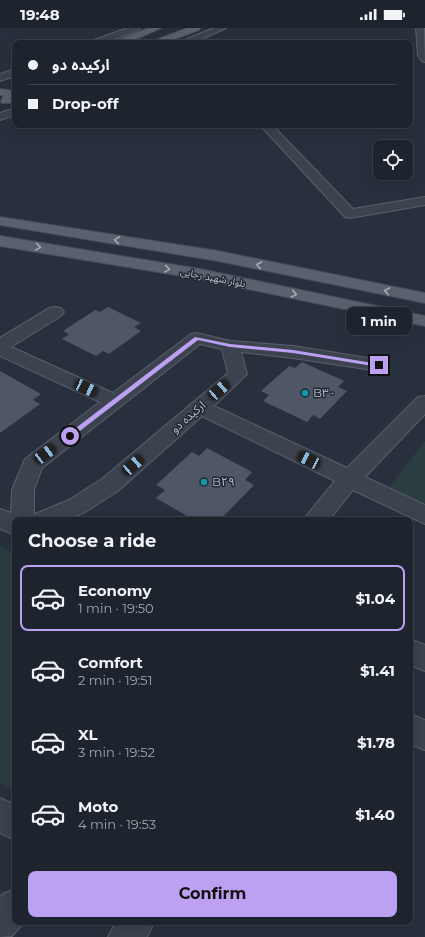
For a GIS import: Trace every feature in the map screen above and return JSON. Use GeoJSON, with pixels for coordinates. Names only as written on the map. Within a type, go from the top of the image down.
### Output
{"type":"FeatureCollection","features":[{"type":"Feature","properties":{"kind":"main road"},"geometry":{"type":"LineString","coordinates":[[127,40],[157,28]]}},
{"type":"Feature","properties":{"kind":"main road"},"geometry":{"type":"LineString","coordinates":[[164,40],[196,28]]}},
{"type":"Feature","properties":{"kind":"main road"},"geometry":{"type":"LineString","coordinates":[[0,88],[12,83]]}},
{"type":"Feature","properties":{"kind":"main road","name":"بلوار شهید رجایی"},"geometry":{"type":"LineString","coordinates":[[0,221],[218,256],[425,298]]}},
{"type":"Feature","properties":{"kind":"main road","name":"بلوار شهید رجایی"},"geometry":{"type":"LineString","coordinates":[[0,241],[200,274],[425,321]]}},
{"type":"Feature","properties":{"kind":"street"},"geometry":{"type":"LineString","coordinates":[[102,40],[136,28]]}},
{"type":"Feature","properties":{"kind":"street"},"geometry":{"type":"LineString","coordinates":[[192,40],[222,28]]}},
{"type":"Feature","properties":{"kind":"street"},"geometry":{"type":"LineString","coordinates":[[413,56],[424,57],[420,28]]}},
{"type":"Feature","properties":{"kind":"street"},"geometry":{"type":"LineString","coordinates":[[0,78],[12,73]]}},
{"type":"Feature","properties":{"kind":"street"},"geometry":{"type":"LineString","coordinates":[[0,117],[12,112]]}},
{"type":"Feature","properties":{"kind":"street"},"geometry":{"type":"LineString","coordinates":[[269,128],[350,214],[425,201]]}},
{"type":"Feature","properties":{"kind":"street"},"geometry":{"type":"LineString","coordinates":[[0,346],[55,312]]}},
{"type":"Feature","properties":{"kind":"street"},"geometry":{"type":"LineString","coordinates":[[22,517],[22,490],[33,464],[197,338],[230,346],[293,352],[379,365]]}},
{"type":"Feature","properties":{"kind":"street","name":"ارکیده دو"},"geometry":{"type":"LineString","coordinates":[[50,517],[78,506],[110,485],[238,374],[230,346]]}},
{"type":"Feature","properties":{"kind":"street"},"geometry":{"type":"LineString","coordinates":[[0,349],[114,401]]}},
{"type":"Feature","properties":{"kind":"street"},"geometry":{"type":"LineString","coordinates":[[318,517],[350,479],[425,402]]}},
{"type":"Feature","properties":{"kind":"street"},"geometry":{"type":"LineString","coordinates":[[200,407],[425,515]]}},
{"type":"Feature","properties":{"kind":"street"},"geometry":{"type":"LineString","coordinates":[[0,518],[12,524]]}},
{"type":"Feature","properties":{"kind":"street"},"geometry":{"type":"LineString","coordinates":[[413,653],[425,660]]}},
{"type":"Feature","properties":{"kind":"street"},"geometry":{"type":"LineString","coordinates":[[413,730],[425,736]]}},
{"type":"Feature","properties":{"kind":"street"},"geometry":{"type":"LineString","coordinates":[[0,814],[12,822]]}},
{"type":"Feature","properties":{"kind":"street"},"geometry":{"type":"LineString","coordinates":[[0,924],[12,910]]}},
{"type":"Feature","properties":{"kind":"street"},"geometry":{"type":"LineString","coordinates":[[126,937],[135,925]]}},
{"type":"Feature","properties":{"kind":"shaded area"},"geometry":{"type":"Polygon","coordinates":[[[425,441],[425,503],[387,490],[425,441]]]}},
{"type":"Feature","properties":{"kind":"shaded area"},"geometry":{"type":"Polygon","coordinates":[[[0,546],[12,552],[12,790],[0,782],[0,546]]]}},
{"type":"Feature","properties":{"kind":"building"},"geometry":{"type":"Polygon","coordinates":[[[108,307],[141,323],[134,327],[141,331],[109,354],[103,351],[96,356],[62,339],[69,334],[63,331],[95,310],[100,312],[108,307]]]}},
{"type":"Feature","properties":{"kind":"building","name":"B۳۰"},"geometry":{"type":"Polygon","coordinates":[[[302,362],[344,381],[338,387],[347,391],[320,419],[313,415],[307,422],[263,401],[269,395],[261,391],[289,366],[295,368],[302,362]]]}},
{"type":"Feature","properties":{"kind":"building"},"geometry":{"type":"Polygon","coordinates":[[[0,371],[41,394],[33,400],[40,404],[0,433],[0,371]]]}},
{"type":"Feature","properties":{"kind":"building","name":"B۲۹"},"geometry":{"type":"Polygon","coordinates":[[[207,448],[252,472],[245,480],[254,485],[223,517],[189,517],[156,498],[165,490],[156,485],[192,452],[199,456],[207,448]]]}},
{"type":"Feature","properties":{"kind":"place","name":"B۳۰"},"geometry":{"type":"Point","coordinates":[305,393]}},
{"type":"Feature","properties":{"kind":"place","name":"B۲۹"},"geometry":{"type":"Point","coordinates":[204,482]}},
{"type":"Feature","properties":{"kind":"route"},"geometry":{"type":"LineString","coordinates":[[70,436],[197,338],[230,346],[293,352],[379,365]]}}]}
